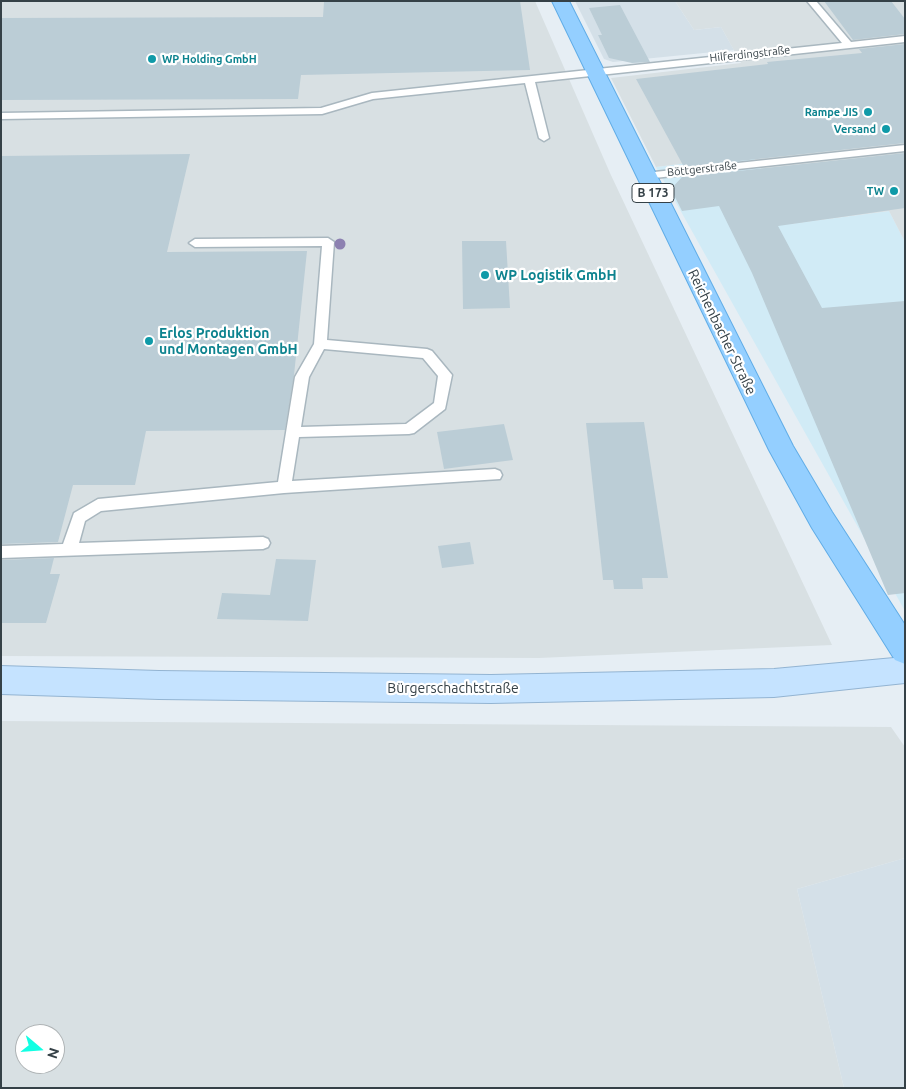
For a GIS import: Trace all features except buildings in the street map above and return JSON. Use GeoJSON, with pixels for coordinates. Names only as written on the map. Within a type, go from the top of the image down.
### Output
{"type":"FeatureCollection","features":[{"type":"Feature","properties":{"kind":"main road","name":"Reichenbacher Straße"},"geometry":{"type":"LineString","coordinates":[[560,1],[782,450],[822,520],[905,651]]}},
{"type":"Feature","properties":{"kind":"main road","name":"Bürgerschachtstraße"},"geometry":{"type":"LineString","coordinates":[[1,680],[159,685],[491,690],[774,683],[905,670]]}},
{"type":"Feature","properties":{"kind":"lane"},"geometry":{"type":"LineString","coordinates":[[811,1],[848,44]]}},
{"type":"Feature","properties":{"kind":"lane","name":"Hilferdingstraße"},"geometry":{"type":"LineString","coordinates":[[1,116],[322,111],[372,96],[905,39]]}},
{"type":"Feature","properties":{"kind":"lane"},"geometry":{"type":"LineString","coordinates":[[529,80],[544,138]]}},
{"type":"Feature","properties":{"kind":"lane","name":"Böttgerstraße"},"geometry":{"type":"LineString","coordinates":[[645,176],[905,148]]}},
{"type":"Feature","properties":{"kind":"lane"},"geometry":{"type":"LineString","coordinates":[[195,242],[328,242],[320,344],[302,377],[284,487]]}},
{"type":"Feature","properties":{"kind":"lane"},"geometry":{"type":"LineString","coordinates":[[293,432],[409,429],[440,405],[444,375],[428,354],[320,344]]}},
{"type":"Feature","properties":{"kind":"lane"},"geometry":{"type":"LineString","coordinates":[[69,550],[79,517],[98,505],[284,487],[495,475]]}},
{"type":"Feature","properties":{"kind":"lane"},"geometry":{"type":"LineString","coordinates":[[1,552],[263,543]]}},
{"type":"Feature","properties":{"kind":"shaded area"},"geometry":{"type":"Polygon","coordinates":[[[1,1],[535,1],[610,173],[832,645],[539,658],[1,656],[1,1]]]}},
{"type":"Feature","properties":{"kind":"shaded area"},"geometry":{"type":"Polygon","coordinates":[[[575,1],[675,1],[694,30],[721,27],[734,50],[613,62],[604,59],[575,1]]]}},
{"type":"Feature","properties":{"kind":"shaded area"},"geometry":{"type":"Polygon","coordinates":[[[675,1],[905,1],[905,242],[889,211],[789,224],[764,173],[752,155],[656,167],[611,78],[741,63],[721,27],[694,30],[675,1]]]}},
{"type":"Feature","properties":{"kind":"shaded area"},"geometry":{"type":"Polygon","coordinates":[[[752,155],[764,174],[789,224],[889,211],[905,242],[905,611],[656,167],[752,155]]]}},
{"type":"Feature","properties":{"kind":"shaded area"},"geometry":{"type":"Polygon","coordinates":[[[1,721],[891,727],[905,747],[905,858],[797,889],[844,1088],[1,1088],[1,721]]]}},
{"type":"Feature","properties":{"kind":"shaded area"},"geometry":{"type":"Polygon","coordinates":[[[905,858],[905,1088],[844,1088],[797,889],[905,858]]]}},
{"type":"Feature","properties":{"kind":"place","name":"WP Holding GmbH"},"geometry":{"type":"Point","coordinates":[152,59]}},
{"type":"Feature","properties":{"kind":"place","name":"Rampe JIS"},"geometry":{"type":"Point","coordinates":[868,112]}},
{"type":"Feature","properties":{"kind":"place","name":"Versand"},"geometry":{"type":"Point","coordinates":[886,129]}},
{"type":"Feature","properties":{"kind":"place","name":"TW"},"geometry":{"type":"Point","coordinates":[894,191]}},
{"type":"Feature","properties":{"kind":"place","name":"WP Logistik GmbH"},"geometry":{"type":"Point","coordinates":[485,275]}},
{"type":"Feature","properties":{"kind":"place","name":"Erlos Produktion und Montagen GmbH"},"geometry":{"type":"Point","coordinates":[149,341]}}]}
